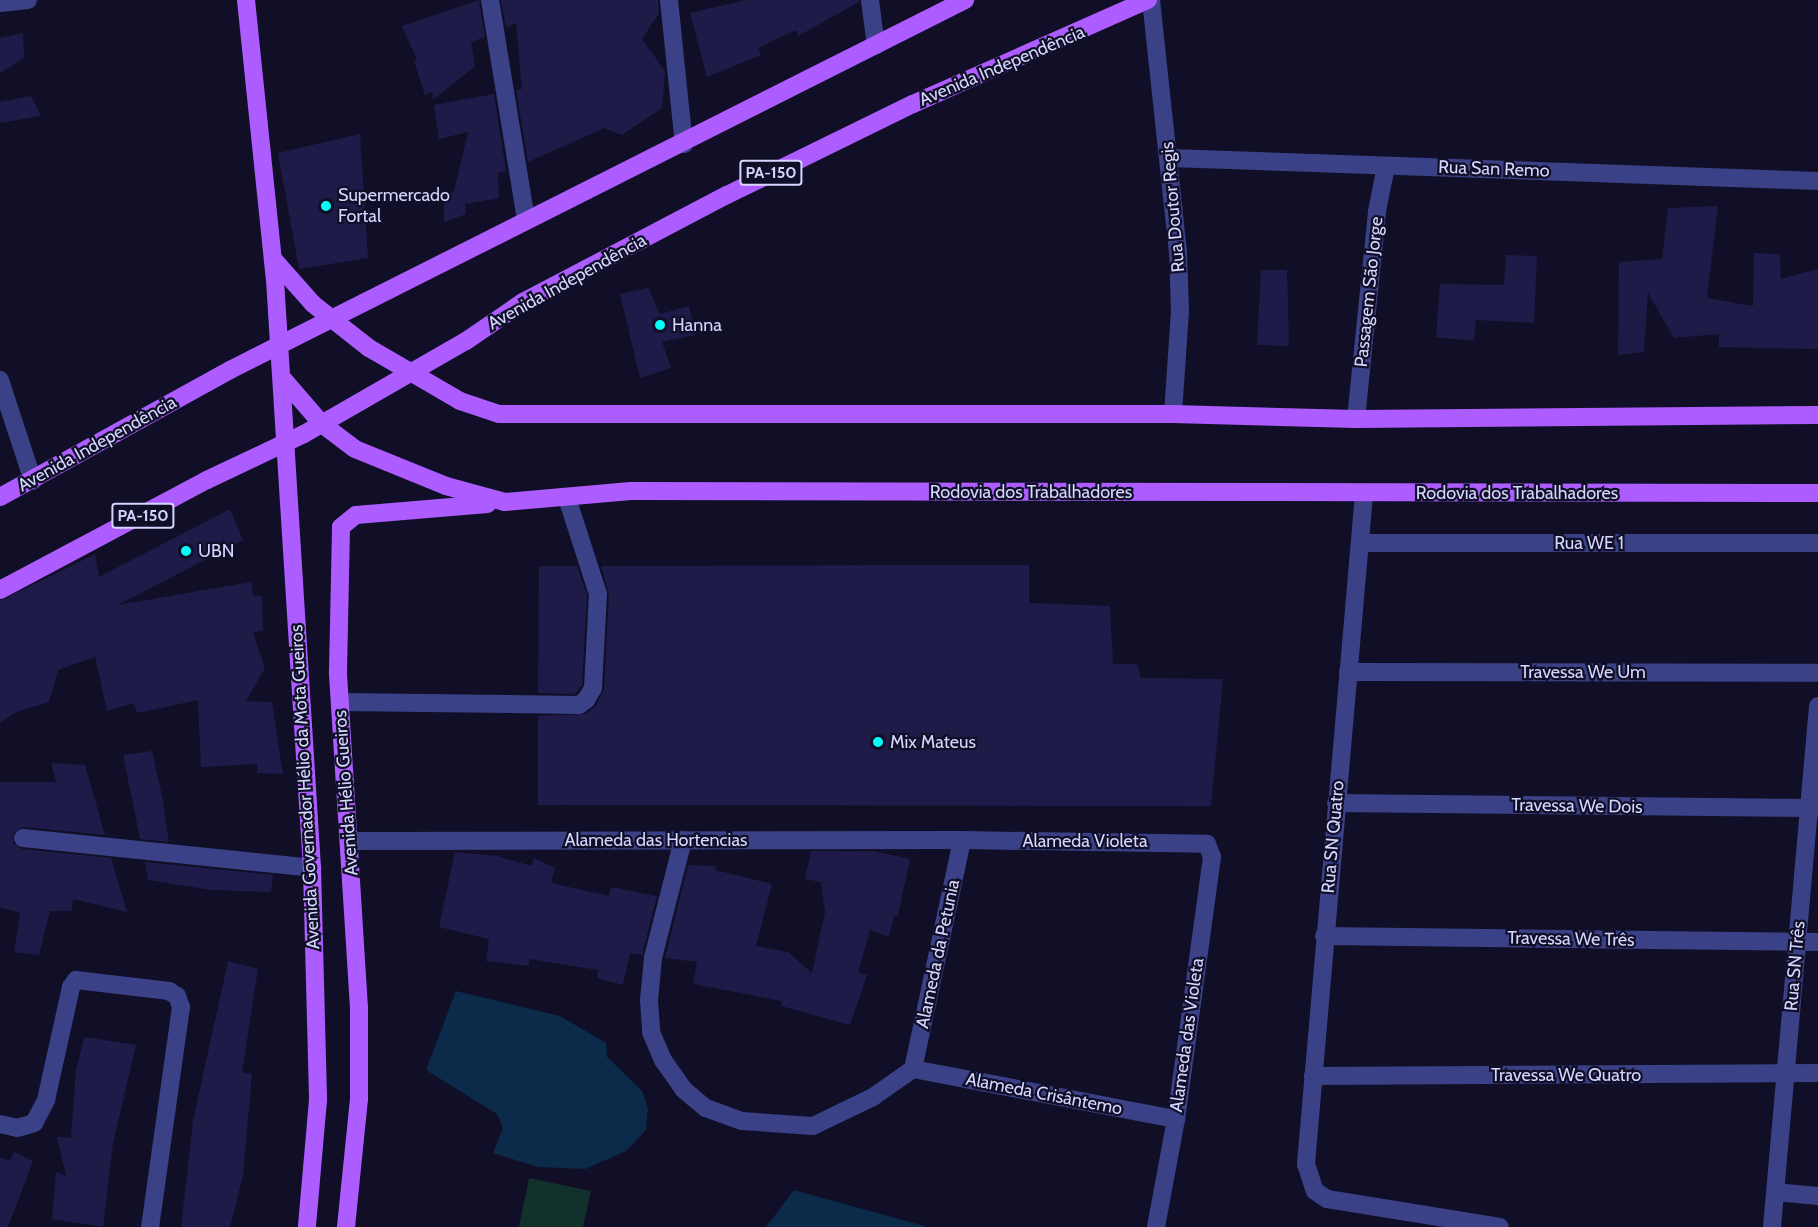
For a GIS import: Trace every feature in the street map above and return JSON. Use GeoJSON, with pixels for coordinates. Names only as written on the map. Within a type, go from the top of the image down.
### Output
{"type":"FeatureCollection","features":[{"type":"Feature","properties":{"kind":"main road"},"geometry":{"type":"LineString","coordinates":[[246,0],[274,260],[280,346]]}},
{"type":"Feature","properties":{"kind":"main road","name":"Avenida Independência"},"geometry":{"type":"LineString","coordinates":[[0,497],[332,319],[684,144],[965,0]]}},
{"type":"Feature","properties":{"kind":"main road","name":"Avenida Independência"},"geometry":{"type":"LineString","coordinates":[[0,590],[207,480],[322,424],[408,374],[523,302],[727,195],[913,104],[1150,0]]}},
{"type":"Feature","properties":{"kind":"main road"},"geometry":{"type":"LineString","coordinates":[[274,260],[332,319],[408,374],[486,411],[540,417],[1173,414],[1356,418],[1818,415]]}},
{"type":"Feature","properties":{"kind":"main road","name":"Avenida Governador Hélio da Mota Gueiros"},"geometry":{"type":"LineString","coordinates":[[280,346],[312,868],[318,1100],[307,1227]]}},
{"type":"Feature","properties":{"kind":"main road","name":"Rodovia dos Trabalhadores"},"geometry":{"type":"LineString","coordinates":[[283,379],[322,424],[355,448],[396,467],[505,502],[631,491],[1818,493]]}},
{"type":"Feature","properties":{"kind":"main road","name":"Avenida Hélio Gueiros"},"geometry":{"type":"LineString","coordinates":[[346,1227],[359,1099],[359,1008],[340,702],[338,597],[341,527],[347,519],[505,502]]}},
{"type":"Feature","properties":{"kind":"street"},"geometry":{"type":"LineString","coordinates":[[0,3],[28,0]]}},
{"type":"Feature","properties":{"kind":"street"},"geometry":{"type":"LineString","coordinates":[[490,0],[526,221]]}},
{"type":"Feature","properties":{"kind":"street"},"geometry":{"type":"LineString","coordinates":[[669,0],[684,144]]}},
{"type":"Feature","properties":{"kind":"street"},"geometry":{"type":"LineString","coordinates":[[870,0],[876,46]]}},
{"type":"Feature","properties":{"kind":"street","name":"Rua Doutor Regis"},"geometry":{"type":"LineString","coordinates":[[1150,0],[1170,158],[1180,311],[1173,414]]}},
{"type":"Feature","properties":{"kind":"street","name":"Rua San Remo"},"geometry":{"type":"LineString","coordinates":[[1170,158],[1818,181]]}},
{"type":"Feature","properties":{"kind":"street","name":"Passagem São Jorge"},"geometry":{"type":"LineString","coordinates":[[1356,418],[1377,211],[1386,166]]}},
{"type":"Feature","properties":{"kind":"street"},"geometry":{"type":"LineString","coordinates":[[0,386],[33,481]]}},
{"type":"Feature","properties":{"kind":"street","name":"Rua SN Quatro"},"geometry":{"type":"LineString","coordinates":[[1364,494],[1324,936],[1306,1164],[1309,1181],[1315,1191],[1327,1198],[1500,1227]]}},
{"type":"Feature","properties":{"kind":"street"},"geometry":{"type":"LineString","coordinates":[[340,702],[579,705],[586,700],[593,687],[598,594],[567,498]]}},
{"type":"Feature","properties":{"kind":"street","name":"Rua WE 1"},"geometry":{"type":"LineString","coordinates":[[1360,543],[1818,543]]}},
{"type":"Feature","properties":{"kind":"street","name":"Travessa We Um"},"geometry":{"type":"LineString","coordinates":[[1348,672],[1818,673]]}},
{"type":"Feature","properties":{"kind":"street","name":"Rua SN Três"},"geometry":{"type":"LineString","coordinates":[[1772,1227],[1797,942],[1814,808],[1818,706]]}},
{"type":"Feature","properties":{"kind":"street","name":"Travessa We Dois"},"geometry":{"type":"LineString","coordinates":[[1336,803],[1814,808]]}},
{"type":"Feature","properties":{"kind":"street"},"geometry":{"type":"LineString","coordinates":[[23,838],[312,868]]}},
{"type":"Feature","properties":{"kind":"street"},"geometry":{"type":"LineString","coordinates":[[683,840],[653,958],[649,1000],[651,1032],[663,1060],[683,1089],[705,1108],[742,1121],[813,1126],[845,1113],[913,1069]]}},
{"type":"Feature","properties":{"kind":"street","name":"Alameda das Hortencias"},"geometry":{"type":"LineString","coordinates":[[350,841],[962,840]]}},
{"type":"Feature","properties":{"kind":"street","name":"Alameda Violeta"},"geometry":{"type":"LineString","coordinates":[[962,840],[1207,844]]}},
{"type":"Feature","properties":{"kind":"street","name":"Alameda da Petunia"},"geometry":{"type":"LineString","coordinates":[[913,1069],[962,840]]}},
{"type":"Feature","properties":{"kind":"street","name":"Alameda das Violeta"},"geometry":{"type":"LineString","coordinates":[[1156,1227],[1176,1119],[1212,857],[1207,844]]}},
{"type":"Feature","properties":{"kind":"street","name":"Travessa We Três"},"geometry":{"type":"LineString","coordinates":[[1324,936],[1818,942]]}},
{"type":"Feature","properties":{"kind":"street"},"geometry":{"type":"LineString","coordinates":[[0,1124],[17,1128],[34,1123],[46,1100],[71,987],[76,980],[87,978],[169,991],[177,996],[181,1007],[150,1227]]}},
{"type":"Feature","properties":{"kind":"street","name":"Alameda Crisântemo"},"geometry":{"type":"LineString","coordinates":[[913,1069],[1176,1119]]}},
{"type":"Feature","properties":{"kind":"street","name":"Travessa We Quatro"},"geometry":{"type":"LineString","coordinates":[[1313,1076],[1818,1073]]}},
{"type":"Feature","properties":{"kind":"street"},"geometry":{"type":"LineString","coordinates":[[1775,1192],[1818,1196]]}},
{"type":"Feature","properties":{"kind":"green space"},"geometry":{"type":"Polygon","coordinates":[[[529,1178],[591,1191],[583,1227],[519,1227],[529,1178]]]}},
{"type":"Feature","properties":{"kind":"water"},"geometry":{"type":"Polygon","coordinates":[[[456,991],[560,1016],[606,1043],[607,1057],[642,1091],[648,1109],[646,1130],[626,1151],[585,1169],[538,1167],[493,1153],[503,1128],[497,1114],[426,1070],[456,991]]]}},
{"type":"Feature","properties":{"kind":"water"},"geometry":{"type":"Polygon","coordinates":[[[794,1190],[928,1227],[766,1227],[794,1190]]]}},
{"type":"Feature","properties":{"kind":"building"},"geometry":{"type":"Polygon","coordinates":[[[479,0],[485,37],[471,42],[475,66],[433,100],[432,92],[425,95],[414,61],[417,60],[402,26],[479,0]]]}},
{"type":"Feature","properties":{"kind":"building"},"geometry":{"type":"Polygon","coordinates":[[[501,0],[658,0],[659,13],[642,39],[665,71],[662,108],[622,135],[604,128],[528,162],[516,90],[522,89],[516,23],[506,27],[501,0]]]}},
{"type":"Feature","properties":{"kind":"building"},"geometry":{"type":"Polygon","coordinates":[[[746,0],[859,0],[859,2],[798,36],[796,30],[758,48],[761,55],[707,77],[690,13],[746,0]]]}},
{"type":"Feature","properties":{"kind":"building"},"geometry":{"type":"Polygon","coordinates":[[[23,33],[24,58],[0,73],[0,38],[23,33]]]}},
{"type":"Feature","properties":{"kind":"building"},"geometry":{"type":"Polygon","coordinates":[[[494,94],[506,171],[498,173],[499,198],[465,204],[466,214],[444,222],[444,195],[454,192],[468,132],[439,139],[434,105],[494,94]]]}},
{"type":"Feature","properties":{"kind":"building"},"geometry":{"type":"Polygon","coordinates":[[[31,96],[41,116],[0,123],[0,102],[31,96]]]}},
{"type":"Feature","properties":{"kind":"building","name":"Supermercado Fortal"},"geometry":{"type":"Polygon","coordinates":[[[360,134],[368,258],[299,269],[278,153],[360,134]]]}},
{"type":"Feature","properties":{"kind":"building"},"geometry":{"type":"Polygon","coordinates":[[[1718,206],[1707,298],[1753,306],[1754,253],[1780,254],[1781,279],[1818,269],[1818,349],[1719,347],[1719,334],[1674,338],[1648,293],[1644,352],[1618,355],[1619,262],[1662,259],[1668,208],[1718,206]]]}},
{"type":"Feature","properties":{"kind":"building"},"geometry":{"type":"Polygon","coordinates":[[[1506,255],[1537,256],[1534,323],[1476,320],[1474,341],[1436,337],[1440,284],[1504,285],[1506,255]]]}},
{"type":"Feature","properties":{"kind":"building"},"geometry":{"type":"Polygon","coordinates":[[[1261,270],[1287,270],[1289,346],[1257,345],[1261,270]]]}},
{"type":"Feature","properties":{"kind":"building","name":"Hanna"},"geometry":{"type":"Polygon","coordinates":[[[648,288],[660,314],[689,306],[695,335],[662,342],[671,368],[640,378],[620,294],[648,288]]]}},
{"type":"Feature","properties":{"kind":"building"},"geometry":{"type":"Polygon","coordinates":[[[230,509],[243,540],[118,605],[251,582],[253,596],[262,596],[263,630],[253,633],[265,668],[246,701],[272,702],[283,774],[257,773],[257,764],[201,767],[198,700],[137,713],[134,703],[107,711],[95,657],[58,670],[49,702],[16,712],[0,723],[0,601],[95,554],[99,577],[230,509]]]}},
{"type":"Feature","properties":{"kind":"building","name":"Mix Mateus"},"geometry":{"type":"Polygon","coordinates":[[[1029,565],[1029,603],[1110,606],[1113,664],[1137,664],[1141,678],[1223,679],[1211,806],[538,805],[538,716],[585,714],[596,706],[604,689],[609,595],[601,566],[1029,565]]]}},
{"type":"Feature","properties":{"kind":"building"},"geometry":{"type":"Polygon","coordinates":[[[539,566],[577,566],[587,595],[582,685],[575,694],[538,693],[539,566]]]}},
{"type":"Feature","properties":{"kind":"building"},"geometry":{"type":"Polygon","coordinates":[[[152,751],[169,842],[140,839],[123,755],[152,751]]]}},
{"type":"Feature","properties":{"kind":"building"},"geometry":{"type":"Polygon","coordinates":[[[51,763],[85,765],[105,835],[24,827],[14,832],[13,843],[22,849],[111,858],[127,912],[73,899],[72,911],[50,911],[39,955],[14,952],[20,912],[0,908],[0,782],[56,782],[51,763]]]}},
{"type":"Feature","properties":{"kind":"building"},"geometry":{"type":"Polygon","coordinates":[[[811,851],[873,851],[910,859],[898,916],[894,915],[889,937],[870,930],[858,973],[867,975],[850,1025],[781,1006],[782,1001],[693,984],[697,962],[665,958],[688,865],[717,866],[715,870],[772,884],[756,946],[788,952],[812,973],[825,912],[821,882],[805,879],[811,851]]]}},
{"type":"Feature","properties":{"kind":"building"},"geometry":{"type":"Polygon","coordinates":[[[455,852],[497,856],[532,866],[534,858],[555,868],[551,883],[609,896],[611,887],[657,896],[642,955],[630,953],[623,985],[597,978],[598,970],[529,959],[529,966],[486,961],[489,939],[439,927],[455,852]]]}},
{"type":"Feature","properties":{"kind":"building"},"geometry":{"type":"Polygon","coordinates":[[[145,862],[273,875],[271,892],[211,890],[148,880],[145,862]]]}},
{"type":"Feature","properties":{"kind":"building"},"geometry":{"type":"Polygon","coordinates":[[[228,961],[258,969],[242,1072],[252,1074],[243,1175],[230,1227],[181,1227],[193,1121],[228,961]]]}},
{"type":"Feature","properties":{"kind":"building"},"geometry":{"type":"Polygon","coordinates":[[[84,1037],[136,1045],[113,1143],[103,1227],[52,1219],[56,1172],[66,1176],[57,1137],[71,1138],[76,1071],[84,1037]]]}},
{"type":"Feature","properties":{"kind":"building"},"geometry":{"type":"Polygon","coordinates":[[[14,1152],[33,1161],[8,1227],[0,1227],[0,1157],[10,1161],[14,1152]]]}},
{"type":"Feature","properties":{"kind":"place","name":"Supermercado Fortal"},"geometry":{"type":"Point","coordinates":[326,206]}},
{"type":"Feature","properties":{"kind":"place","name":"Hanna"},"geometry":{"type":"Point","coordinates":[660,325]}},
{"type":"Feature","properties":{"kind":"place","name":"UBN"},"geometry":{"type":"Point","coordinates":[186,551]}},
{"type":"Feature","properties":{"kind":"place","name":"Mix Mateus"},"geometry":{"type":"Point","coordinates":[878,742]}}]}
